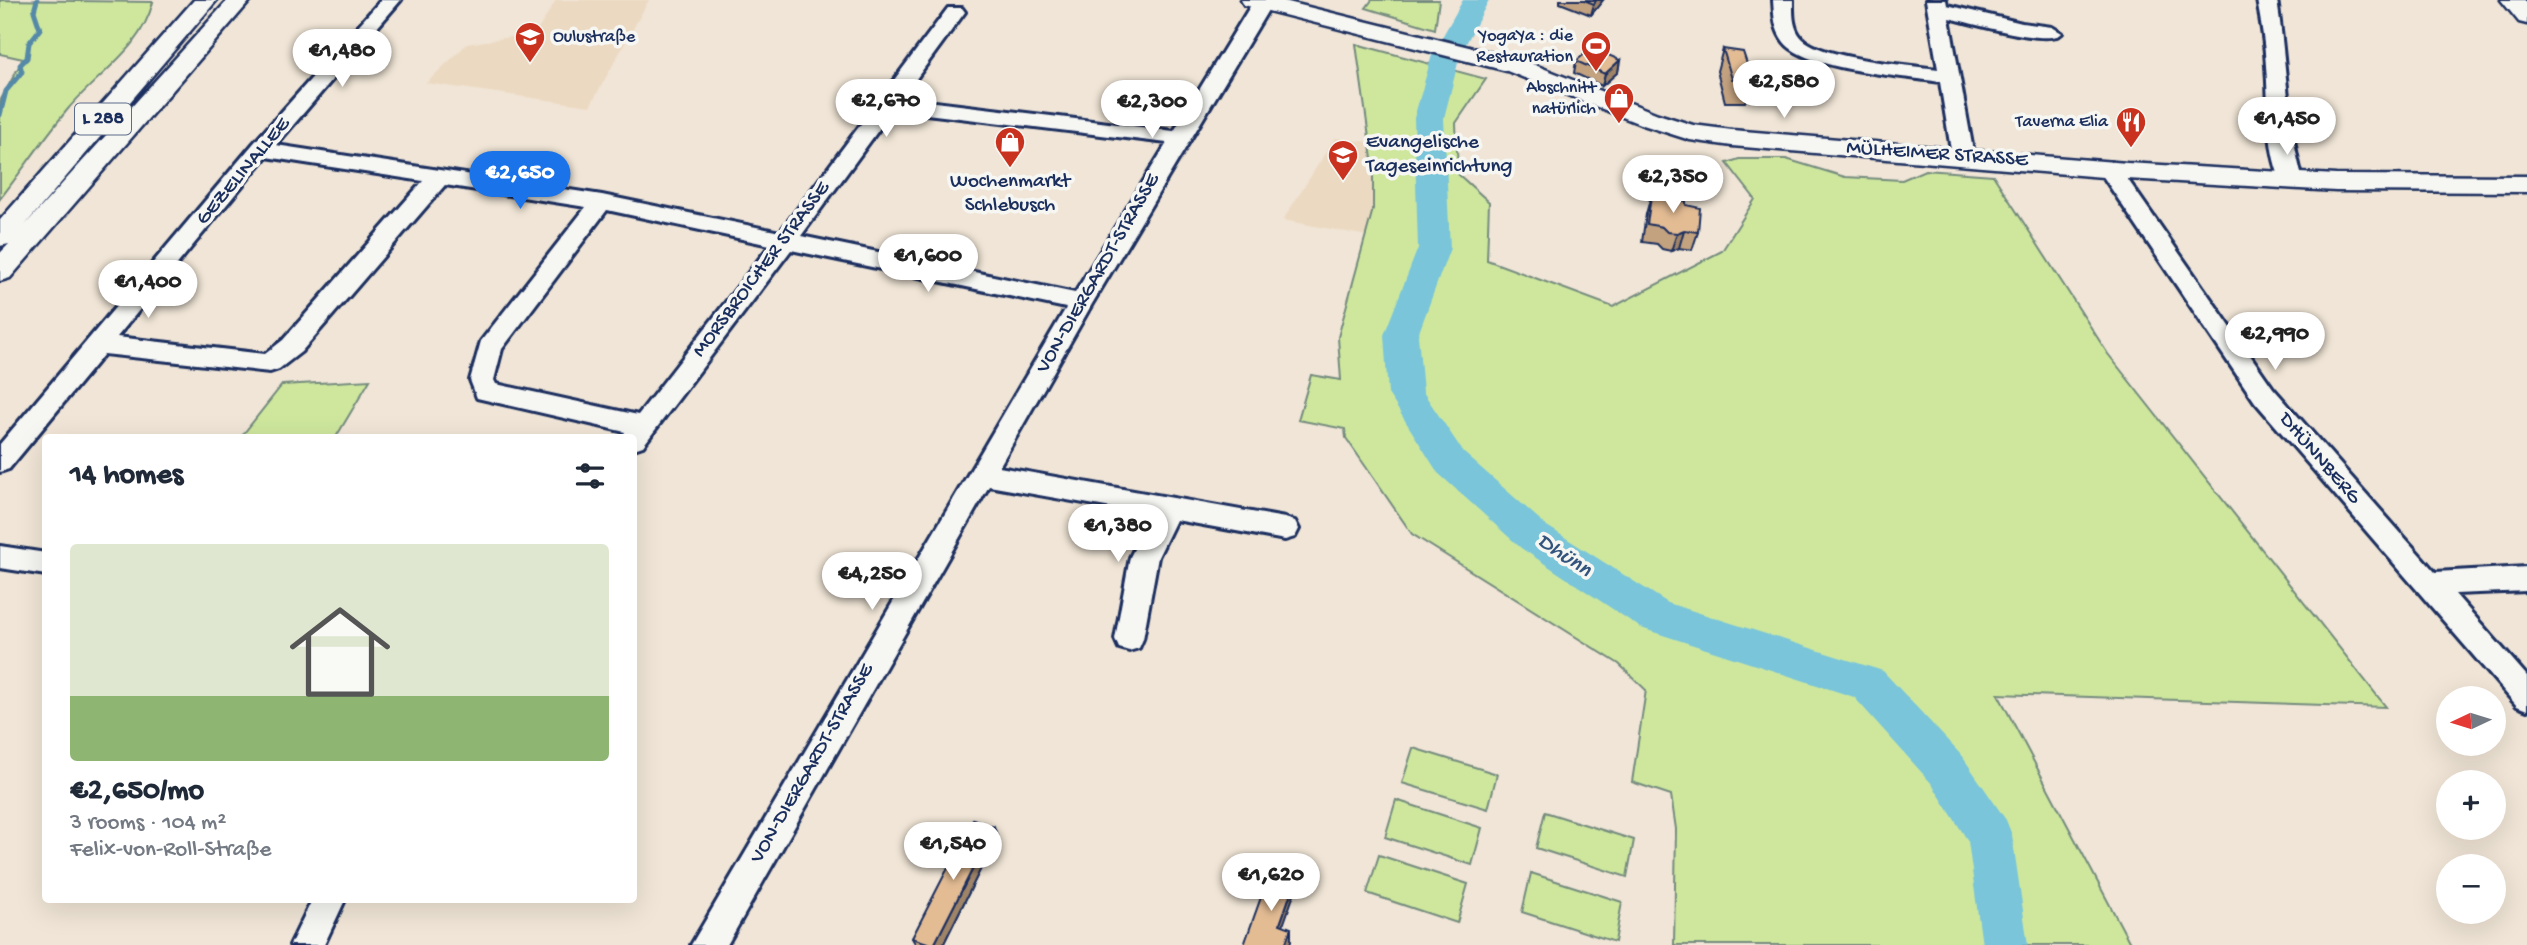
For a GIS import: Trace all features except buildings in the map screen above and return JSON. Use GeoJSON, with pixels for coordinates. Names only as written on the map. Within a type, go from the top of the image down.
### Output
{"type":"FeatureCollection","features":[{"type":"Feature","properties":{"kind":"main road"},"geometry":{"type":"LineString","coordinates":[[179,0],[181,30]]}},
{"type":"Feature","properties":{"kind":"main road","name":"L 288"},"geometry":{"type":"LineString","coordinates":[[0,237],[206,0]]}},
{"type":"Feature","properties":{"kind":"main road","name":"L 288"},"geometry":{"type":"LineString","coordinates":[[0,271],[240,0]]}},
{"type":"Feature","properties":{"kind":"main road"},"geometry":{"type":"LineString","coordinates":[[2512,0],[2527,17]]}},
{"type":"Feature","properties":{"kind":"main road","name":"MÜLHEIMER STRASSE"},"geometry":{"type":"LineString","coordinates":[[1259,1],[1516,66],[1649,119],[1690,132],[1767,142],[2109,169],[2385,186],[2527,184]]}},
{"type":"Feature","properties":{"kind":"street","name":"GEZELINALLEE"},"geometry":{"type":"LineString","coordinates":[[0,462],[261,149],[391,0]]}},
{"type":"Feature","properties":{"kind":"street"},"geometry":{"type":"LineString","coordinates":[[1783,0],[1783,27],[1795,43],[1811,53],[1829,60],[1948,77]]}},
{"type":"Feature","properties":{"kind":"street"},"geometry":{"type":"LineString","coordinates":[[2267,0],[2276,61],[2284,152],[2292,180]]}},
{"type":"Feature","properties":{"kind":"street","name":"VON-DIERGARDT-STRASSE"},"geometry":{"type":"LineString","coordinates":[[708,945],[1259,1]]}},
{"type":"Feature","properties":{"kind":"street"},"geometry":{"type":"LineString","coordinates":[[1963,156],[1937,4],[2022,29],[2052,33]]}},
{"type":"Feature","properties":{"kind":"street","name":"MORSBROICHER STRASSE"},"geometry":{"type":"LineString","coordinates":[[602,202],[490,347],[482,380],[486,391],[638,433],[785,242],[955,12]]}},
{"type":"Feature","properties":{"kind":"street"},"geometry":{"type":"LineString","coordinates":[[887,103],[1178,138]]}},
{"type":"Feature","properties":{"kind":"street"},"geometry":{"type":"LineString","coordinates":[[261,149],[602,202],[1081,303]]}},
{"type":"Feature","properties":{"kind":"street","name":"DHÜNNBERG"},"geometry":{"type":"LineString","coordinates":[[2109,169],[2264,395],[2527,697]]}},
{"type":"Feature","properties":{"kind":"street"},"geometry":{"type":"LineString","coordinates":[[97,344],[271,363],[292,346],[440,177]]}},
{"type":"Feature","properties":{"kind":"street"},"geometry":{"type":"LineString","coordinates":[[981,474],[1285,529]]}},
{"type":"Feature","properties":{"kind":"street"},"geometry":{"type":"LineString","coordinates":[[1129,639],[1144,557],[1168,509]]}},
{"type":"Feature","properties":{"kind":"street"},"geometry":{"type":"LineString","coordinates":[[0,556],[42,563]]}},
{"type":"Feature","properties":{"kind":"street"},"geometry":{"type":"LineString","coordinates":[[2428,584],[2527,579]]}},
{"type":"Feature","properties":{"kind":"street"},"geometry":{"type":"LineString","coordinates":[[307,945],[328,903]]}},
{"type":"Feature","properties":{"kind":"shaded area","name":"Oulustraße"},"geometry":{"type":"Polygon","coordinates":[[[556,0],[649,0],[590,106],[426,83],[467,44],[536,33],[556,0]]]}},
{"type":"Feature","properties":{"kind":"shaded area","name":"Evangelische Tageseinrichtung"},"geometry":{"type":"Polygon","coordinates":[[[1335,138],[1378,143],[1378,238],[1283,220],[1335,138]]]}},
{"type":"Feature","properties":{"kind":"green space"},"geometry":{"type":"Polygon","coordinates":[[[0,0],[153,2],[139,34],[129,47],[68,109],[0,199],[0,101],[23,59],[0,54],[0,0]]]}},
{"type":"Feature","properties":{"kind":"green space"},"geometry":{"type":"Polygon","coordinates":[[[1372,0],[1439,0],[1435,29],[1366,8],[1372,0]]]}},
{"type":"Feature","properties":{"kind":"green space"},"geometry":{"type":"Polygon","coordinates":[[[1356,44],[1486,79],[1456,123],[1458,174],[1489,202],[1487,260],[1613,307],[1722,251],[1755,199],[1727,163],[1739,159],[1786,159],[1845,177],[1902,180],[1925,170],[1993,175],[2108,354],[2386,707],[1998,694],[2131,945],[1674,945],[1676,829],[1671,795],[1632,782],[1646,690],[1619,664],[1412,534],[1346,438],[1345,429],[1298,420],[1311,375],[1341,380],[1338,337],[1373,209],[1373,166],[1356,44]]]}},
{"type":"Feature","properties":{"kind":"green space"},"geometry":{"type":"Polygon","coordinates":[[[370,380],[338,434],[243,434],[282,385],[370,380]]]}},
{"type":"Feature","properties":{"kind":"green space"},"geometry":{"type":"Polygon","coordinates":[[[1413,748],[1497,774],[1488,809],[1402,783],[1413,748]]]}},
{"type":"Feature","properties":{"kind":"green space"},"geometry":{"type":"Polygon","coordinates":[[[1396,800],[1482,828],[1472,865],[1385,837],[1396,800]]]}},
{"type":"Feature","properties":{"kind":"green space"},"geometry":{"type":"Polygon","coordinates":[[[1545,812],[1634,840],[1627,877],[1536,848],[1545,812]]]}},
{"type":"Feature","properties":{"kind":"green space"},"geometry":{"type":"Polygon","coordinates":[[[1379,855],[1468,884],[1457,923],[1367,893],[1379,855]]]}},
{"type":"Feature","properties":{"kind":"green space"},"geometry":{"type":"Polygon","coordinates":[[[1531,873],[1622,902],[1615,942],[1522,912],[1531,873]]]}},
{"type":"Feature","properties":{"kind":"waterway"},"geometry":{"type":"LineString","coordinates":[[0,115],[6,91],[22,72],[20,65],[27,58],[29,43],[40,29],[34,11],[37,0]]}},
{"type":"Feature","properties":{"kind":"waterway","name":"Dhünn"},"geometry":{"type":"LineString","coordinates":[[1476,0],[1446,55],[1429,118],[1434,248],[1401,335],[1406,394],[1451,463],[1534,537],[1655,616],[1868,684],[1947,770],[1990,835],[2005,945]]}},
{"type":"Feature","properties":{"kind":"place","name":"Oulustraße"},"geometry":{"type":"Point","coordinates":[530,64]}},
{"type":"Feature","properties":{"kind":"place","name":"YogaYa : die Restauration"},"geometry":{"type":"Point","coordinates":[1596,73]}},
{"type":"Feature","properties":{"kind":"place","name":"Abschnitt natürlich"},"geometry":{"type":"Point","coordinates":[1619,125]}},
{"type":"Feature","properties":{"kind":"place","name":"Taverna Elia"},"geometry":{"type":"Point","coordinates":[2131,149]}},
{"type":"Feature","properties":{"kind":"place","name":"Wochenmarkt Schlebusch"},"geometry":{"type":"Point","coordinates":[1010,169]}},
{"type":"Feature","properties":{"kind":"place","name":"Evangelische Tageseinrichtung"},"geometry":{"type":"Point","coordinates":[1343,182]}}]}
